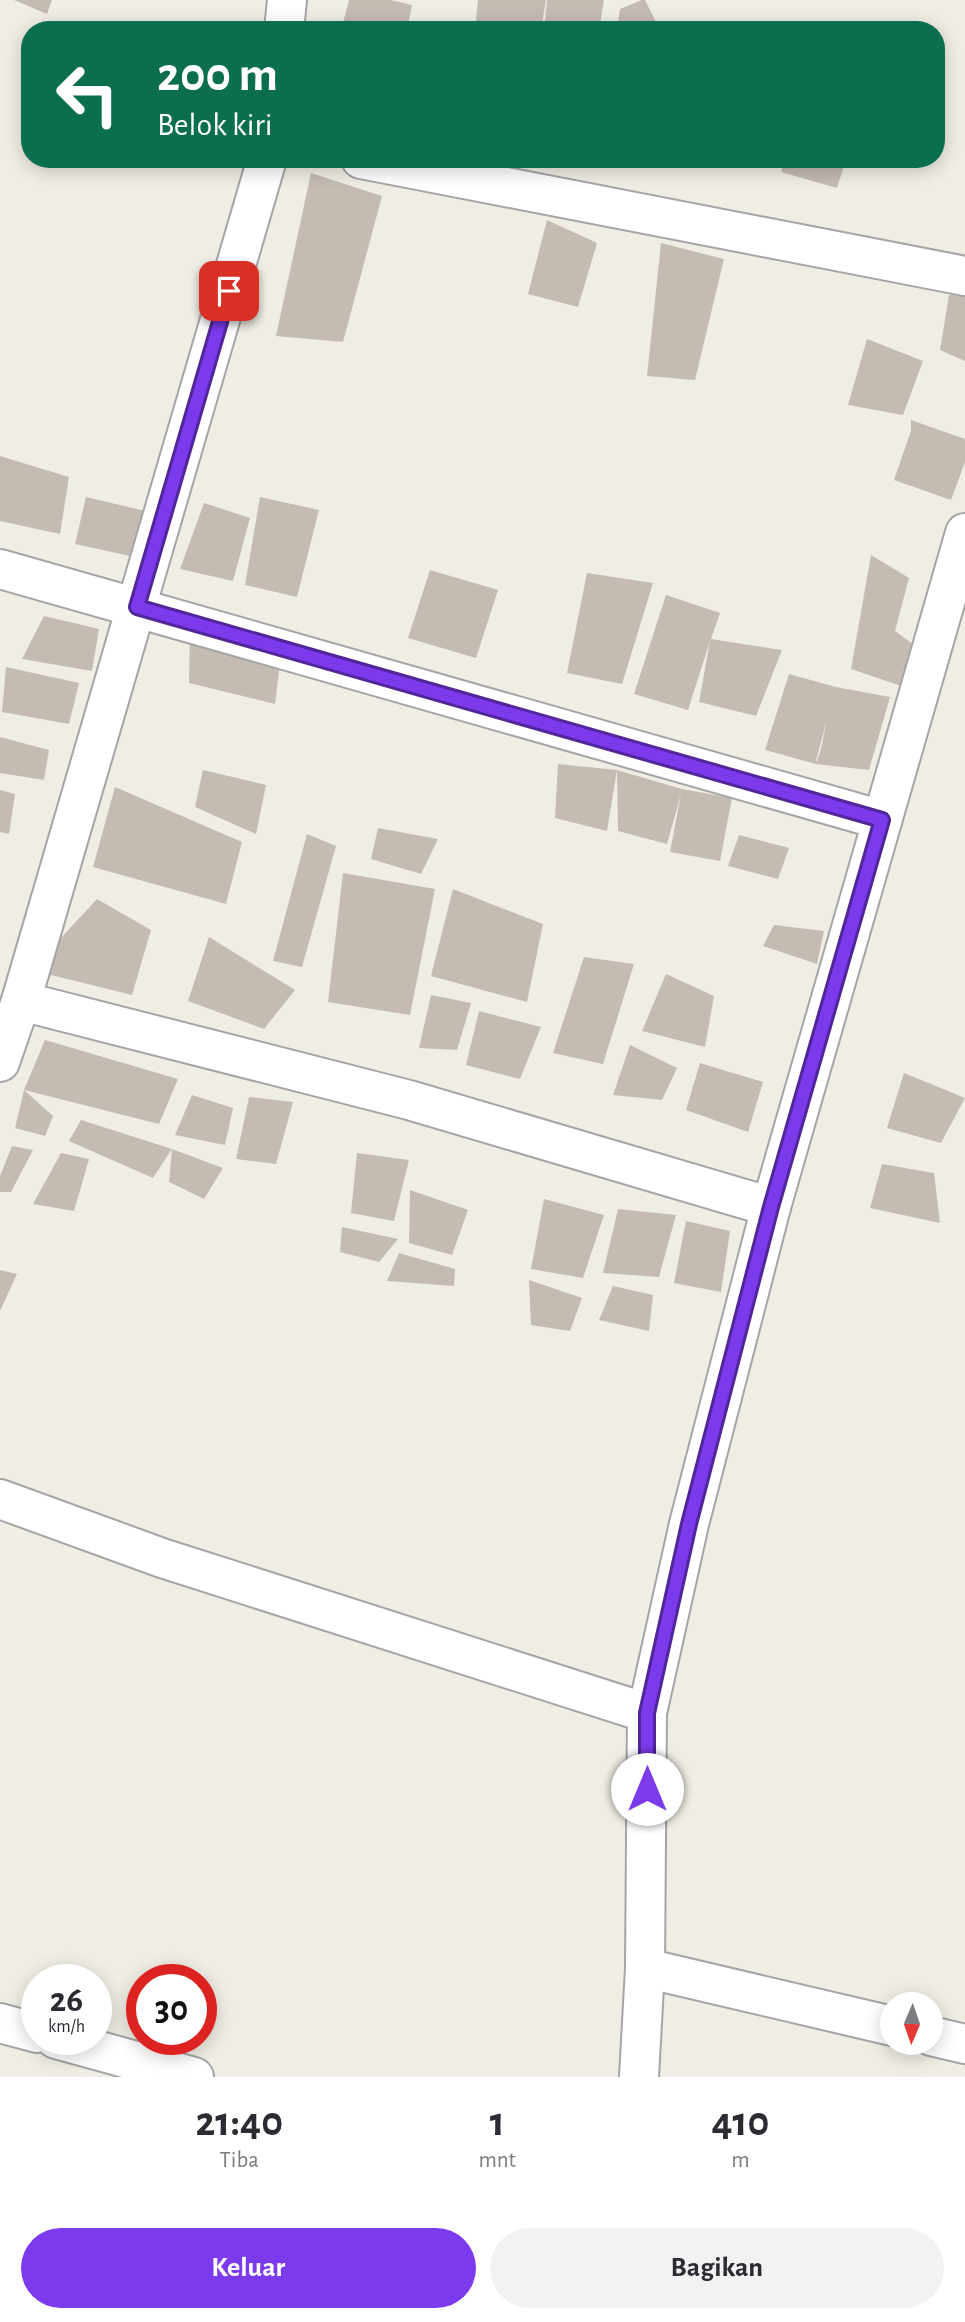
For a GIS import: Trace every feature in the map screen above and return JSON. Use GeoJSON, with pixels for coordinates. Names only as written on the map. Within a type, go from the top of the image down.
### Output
{"type":"FeatureCollection","features":[{"type":"Feature","properties":{"kind":"street"},"geometry":{"type":"LineString","coordinates":[[285,21],[287,0]]}},
{"type":"Feature","properties":{"kind":"street"},"geometry":{"type":"LineString","coordinates":[[0,1062],[21,1001],[264,168]]}},
{"type":"Feature","properties":{"kind":"street"},"geometry":{"type":"LineString","coordinates":[[407,168],[965,276]]}},
{"type":"Feature","properties":{"kind":"street"},"geometry":{"type":"LineString","coordinates":[[639,2077],[645,1968],[647,1713],[689,1524],[771,1207],[965,533]]}},
{"type":"Feature","properties":{"kind":"street"},"geometry":{"type":"LineString","coordinates":[[0,569],[882,820]]}},
{"type":"Feature","properties":{"kind":"street"},"geometry":{"type":"LineString","coordinates":[[21,1001],[408,1100],[771,1207]]}},
{"type":"Feature","properties":{"kind":"street"},"geometry":{"type":"LineString","coordinates":[[0,1499],[162,1558],[647,1713]]}},
{"type":"Feature","properties":{"kind":"street"},"geometry":{"type":"LineString","coordinates":[[645,1968],[880,2023]]}},
{"type":"Feature","properties":{"kind":"street"},"geometry":{"type":"LineString","coordinates":[[0,2023],[21,2029]]}},
{"type":"Feature","properties":{"kind":"street"},"geometry":{"type":"LineString","coordinates":[[943,2039],[965,2044]]}},
{"type":"Feature","properties":{"kind":"street"},"geometry":{"type":"LineString","coordinates":[[112,2054],[194,2077]]}},
{"type":"Feature","properties":{"kind":"building"},"geometry":{"type":"Polygon","coordinates":[[[14,0],[52,0],[47,14],[14,0]]]}},
{"type":"Feature","properties":{"kind":"building"},"geometry":{"type":"Polygon","coordinates":[[[349,0],[391,0],[412,5],[409,21],[343,21],[349,0]]]}},
{"type":"Feature","properties":{"kind":"building"},"geometry":{"type":"Polygon","coordinates":[[[478,0],[546,0],[542,21],[476,21],[478,0]]]}},
{"type":"Feature","properties":{"kind":"building"},"geometry":{"type":"Polygon","coordinates":[[[547,0],[604,0],[600,21],[545,21],[547,0]]]}},
{"type":"Feature","properties":{"kind":"building"},"geometry":{"type":"Polygon","coordinates":[[[645,0],[656,21],[618,21],[620,9],[645,0]]]}},
{"type":"Feature","properties":{"kind":"building"},"geometry":{"type":"Polygon","coordinates":[[[782,168],[843,168],[837,188],[781,172],[782,168]]]}},
{"type":"Feature","properties":{"kind":"building"},"geometry":{"type":"Polygon","coordinates":[[[311,173],[382,196],[343,342],[276,336],[311,173]]]}},
{"type":"Feature","properties":{"kind":"building"},"geometry":{"type":"Polygon","coordinates":[[[547,220],[597,243],[578,307],[528,294],[547,220]]]}},
{"type":"Feature","properties":{"kind":"building"},"geometry":{"type":"Polygon","coordinates":[[[661,243],[724,259],[695,380],[647,376],[661,243]]]}},
{"type":"Feature","properties":{"kind":"building"},"geometry":{"type":"Polygon","coordinates":[[[965,294],[965,361],[940,350],[949,295],[965,294]]]}},
{"type":"Feature","properties":{"kind":"building"},"geometry":{"type":"Polygon","coordinates":[[[867,339],[923,361],[903,415],[848,405],[867,339]]]}},
{"type":"Feature","properties":{"kind":"building"},"geometry":{"type":"Polygon","coordinates":[[[911,420],[965,439],[965,462],[951,500],[894,480],[911,431],[911,420]]]}},
{"type":"Feature","properties":{"kind":"building"},"geometry":{"type":"Polygon","coordinates":[[[0,456],[69,477],[60,534],[0,521],[0,456]]]}},
{"type":"Feature","properties":{"kind":"building"},"geometry":{"type":"Polygon","coordinates":[[[86,497],[154,513],[139,558],[75,544],[86,497]]]}},
{"type":"Feature","properties":{"kind":"building"},"geometry":{"type":"Polygon","coordinates":[[[260,497],[319,510],[297,597],[245,585],[260,497]]]}},
{"type":"Feature","properties":{"kind":"building"},"geometry":{"type":"Polygon","coordinates":[[[204,503],[250,518],[233,581],[180,569],[204,503]]]}},
{"type":"Feature","properties":{"kind":"building"},"geometry":{"type":"Polygon","coordinates":[[[871,555],[909,578],[895,631],[921,650],[910,689],[851,669],[871,555]]]}},
{"type":"Feature","properties":{"kind":"building"},"geometry":{"type":"Polygon","coordinates":[[[430,570],[498,590],[476,658],[408,638],[430,570]]]}},
{"type":"Feature","properties":{"kind":"building"},"geometry":{"type":"Polygon","coordinates":[[[587,573],[653,583],[622,684],[567,673],[587,573]]]}},
{"type":"Feature","properties":{"kind":"building"},"geometry":{"type":"Polygon","coordinates":[[[666,595],[720,613],[711,639],[782,650],[756,716],[699,702],[710,641],[688,710],[634,694],[666,595]]]}},
{"type":"Feature","properties":{"kind":"building"},"geometry":{"type":"Polygon","coordinates":[[[44,616],[99,629],[92,671],[22,659],[44,616]]]}},
{"type":"Feature","properties":{"kind":"building"},"geometry":{"type":"Polygon","coordinates":[[[190,633],[280,663],[275,704],[189,683],[190,633]]]}},
{"type":"Feature","properties":{"kind":"building"},"geometry":{"type":"Polygon","coordinates":[[[6,667],[79,683],[69,724],[2,712],[6,667]]]}},
{"type":"Feature","properties":{"kind":"building"},"geometry":{"type":"Polygon","coordinates":[[[789,674],[836,687],[890,697],[869,770],[816,764],[765,750],[789,674]],[[827,719],[816,761],[821,749],[827,719]]]}},
{"type":"Feature","properties":{"kind":"building"},"geometry":{"type":"Polygon","coordinates":[[[0,737],[49,750],[44,780],[0,773],[0,737]]]}},
{"type":"Feature","properties":{"kind":"building"},"geometry":{"type":"Polygon","coordinates":[[[558,764],[617,770],[607,831],[555,818],[558,764]]]}},
{"type":"Feature","properties":{"kind":"building"},"geometry":{"type":"Polygon","coordinates":[[[203,770],[266,785],[256,834],[195,807],[203,770]]]}},
{"type":"Feature","properties":{"kind":"building"},"geometry":{"type":"Polygon","coordinates":[[[617,770],[682,789],[732,798],[720,861],[670,852],[681,794],[667,844],[618,831],[617,770]]]}},
{"type":"Feature","properties":{"kind":"building"},"geometry":{"type":"Polygon","coordinates":[[[115,787],[242,842],[226,904],[93,867],[115,787]]]}},
{"type":"Feature","properties":{"kind":"building"},"geometry":{"type":"Polygon","coordinates":[[[0,790],[15,794],[9,834],[0,832],[0,790]]]}},
{"type":"Feature","properties":{"kind":"building"},"geometry":{"type":"Polygon","coordinates":[[[378,828],[438,839],[421,874],[371,859],[378,828]]]}},
{"type":"Feature","properties":{"kind":"building"},"geometry":{"type":"Polygon","coordinates":[[[307,834],[336,846],[302,967],[273,961],[307,834]]]}},
{"type":"Feature","properties":{"kind":"building"},"geometry":{"type":"Polygon","coordinates":[[[739,835],[789,848],[778,879],[728,866],[739,835]]]}},
{"type":"Feature","properties":{"kind":"building"},"geometry":{"type":"Polygon","coordinates":[[[343,873],[435,889],[410,1015],[328,1002],[343,873]]]}},
{"type":"Feature","properties":{"kind":"building"},"geometry":{"type":"Polygon","coordinates":[[[453,889],[543,924],[527,1002],[431,976],[453,889]]]}},
{"type":"Feature","properties":{"kind":"building"},"geometry":{"type":"Polygon","coordinates":[[[97,899],[151,930],[132,995],[31,970],[97,899]]]}},
{"type":"Feature","properties":{"kind":"building"},"geometry":{"type":"Polygon","coordinates":[[[774,925],[824,931],[817,964],[763,946],[774,925]]]}},
{"type":"Feature","properties":{"kind":"building"},"geometry":{"type":"Polygon","coordinates":[[[209,937],[295,990],[264,1029],[188,1001],[209,937]]]}},
{"type":"Feature","properties":{"kind":"building"},"geometry":{"type":"Polygon","coordinates":[[[584,957],[634,964],[603,1064],[553,1053],[584,957]]]}},
{"type":"Feature","properties":{"kind":"building"},"geometry":{"type":"Polygon","coordinates":[[[666,974],[714,996],[705,1047],[642,1031],[666,974]]]}},
{"type":"Feature","properties":{"kind":"building"},"geometry":{"type":"Polygon","coordinates":[[[431,995],[471,1003],[457,1050],[419,1048],[431,995]]]}},
{"type":"Feature","properties":{"kind":"building"},"geometry":{"type":"Polygon","coordinates":[[[479,1011],[541,1027],[520,1079],[466,1065],[479,1011]]]}},
{"type":"Feature","properties":{"kind":"building"},"geometry":{"type":"Polygon","coordinates":[[[45,1040],[178,1079],[159,1124],[24,1090],[45,1040]]]}},
{"type":"Feature","properties":{"kind":"building"},"geometry":{"type":"Polygon","coordinates":[[[630,1045],[677,1068],[662,1100],[613,1095],[630,1045]]]}},
{"type":"Feature","properties":{"kind":"building"},"geometry":{"type":"Polygon","coordinates":[[[700,1063],[763,1082],[748,1132],[686,1110],[700,1063]]]}},
{"type":"Feature","properties":{"kind":"building"},"geometry":{"type":"Polygon","coordinates":[[[904,1073],[965,1098],[941,1143],[887,1128],[904,1073]]]}},
{"type":"Feature","properties":{"kind":"building"},"geometry":{"type":"Polygon","coordinates":[[[24,1090],[53,1116],[45,1136],[15,1128],[24,1090]]]}},
{"type":"Feature","properties":{"kind":"building"},"geometry":{"type":"Polygon","coordinates":[[[192,1095],[233,1108],[225,1145],[175,1135],[192,1095]]]}},
{"type":"Feature","properties":{"kind":"building"},"geometry":{"type":"Polygon","coordinates":[[[249,1097],[293,1102],[276,1164],[236,1159],[249,1097]]]}},
{"type":"Feature","properties":{"kind":"building"},"geometry":{"type":"Polygon","coordinates":[[[81,1120],[172,1149],[153,1178],[69,1141],[81,1120]]]}},
{"type":"Feature","properties":{"kind":"building"},"geometry":{"type":"Polygon","coordinates":[[[12,1146],[33,1150],[11,1192],[0,1192],[0,1176],[12,1146]]]}},
{"type":"Feature","properties":{"kind":"building"},"geometry":{"type":"Polygon","coordinates":[[[172,1149],[223,1168],[204,1199],[169,1182],[172,1149]]]}},
{"type":"Feature","properties":{"kind":"building"},"geometry":{"type":"Polygon","coordinates":[[[61,1153],[89,1159],[74,1211],[33,1204],[61,1153]]]}},
{"type":"Feature","properties":{"kind":"building"},"geometry":{"type":"Polygon","coordinates":[[[357,1153],[409,1160],[394,1221],[351,1213],[357,1153]]]}},
{"type":"Feature","properties":{"kind":"building"},"geometry":{"type":"Polygon","coordinates":[[[882,1164],[934,1173],[940,1223],[870,1208],[882,1164]]]}},
{"type":"Feature","properties":{"kind":"building"},"geometry":{"type":"Polygon","coordinates":[[[410,1190],[468,1210],[452,1255],[409,1243],[410,1190]]]}},
{"type":"Feature","properties":{"kind":"building"},"geometry":{"type":"Polygon","coordinates":[[[544,1199],[604,1215],[583,1278],[531,1269],[544,1199]]]}},
{"type":"Feature","properties":{"kind":"building"},"geometry":{"type":"Polygon","coordinates":[[[618,1209],[676,1215],[659,1277],[603,1273],[618,1209]]]}},
{"type":"Feature","properties":{"kind":"building"},"geometry":{"type":"Polygon","coordinates":[[[686,1221],[730,1231],[721,1292],[674,1283],[686,1221]]]}},
{"type":"Feature","properties":{"kind":"building"},"geometry":{"type":"Polygon","coordinates":[[[342,1227],[398,1239],[379,1262],[340,1252],[342,1227]]]}},
{"type":"Feature","properties":{"kind":"building"},"geometry":{"type":"Polygon","coordinates":[[[399,1253],[455,1269],[454,1286],[387,1281],[399,1253]]]}},
{"type":"Feature","properties":{"kind":"building"},"geometry":{"type":"Polygon","coordinates":[[[0,1270],[17,1274],[0,1311],[0,1270]]]}},
{"type":"Feature","properties":{"kind":"building"},"geometry":{"type":"Polygon","coordinates":[[[529,1280],[582,1298],[570,1331],[531,1325],[529,1280]]]}},
{"type":"Feature","properties":{"kind":"building"},"geometry":{"type":"Polygon","coordinates":[[[613,1286],[653,1295],[649,1331],[599,1320],[613,1286]]]}},
{"type":"Feature","properties":{"kind":"route"},"geometry":{"type":"LineString","coordinates":[[229,291],[137,607],[882,820],[771,1207],[689,1524],[647,1713],[647,1789]]}}]}
